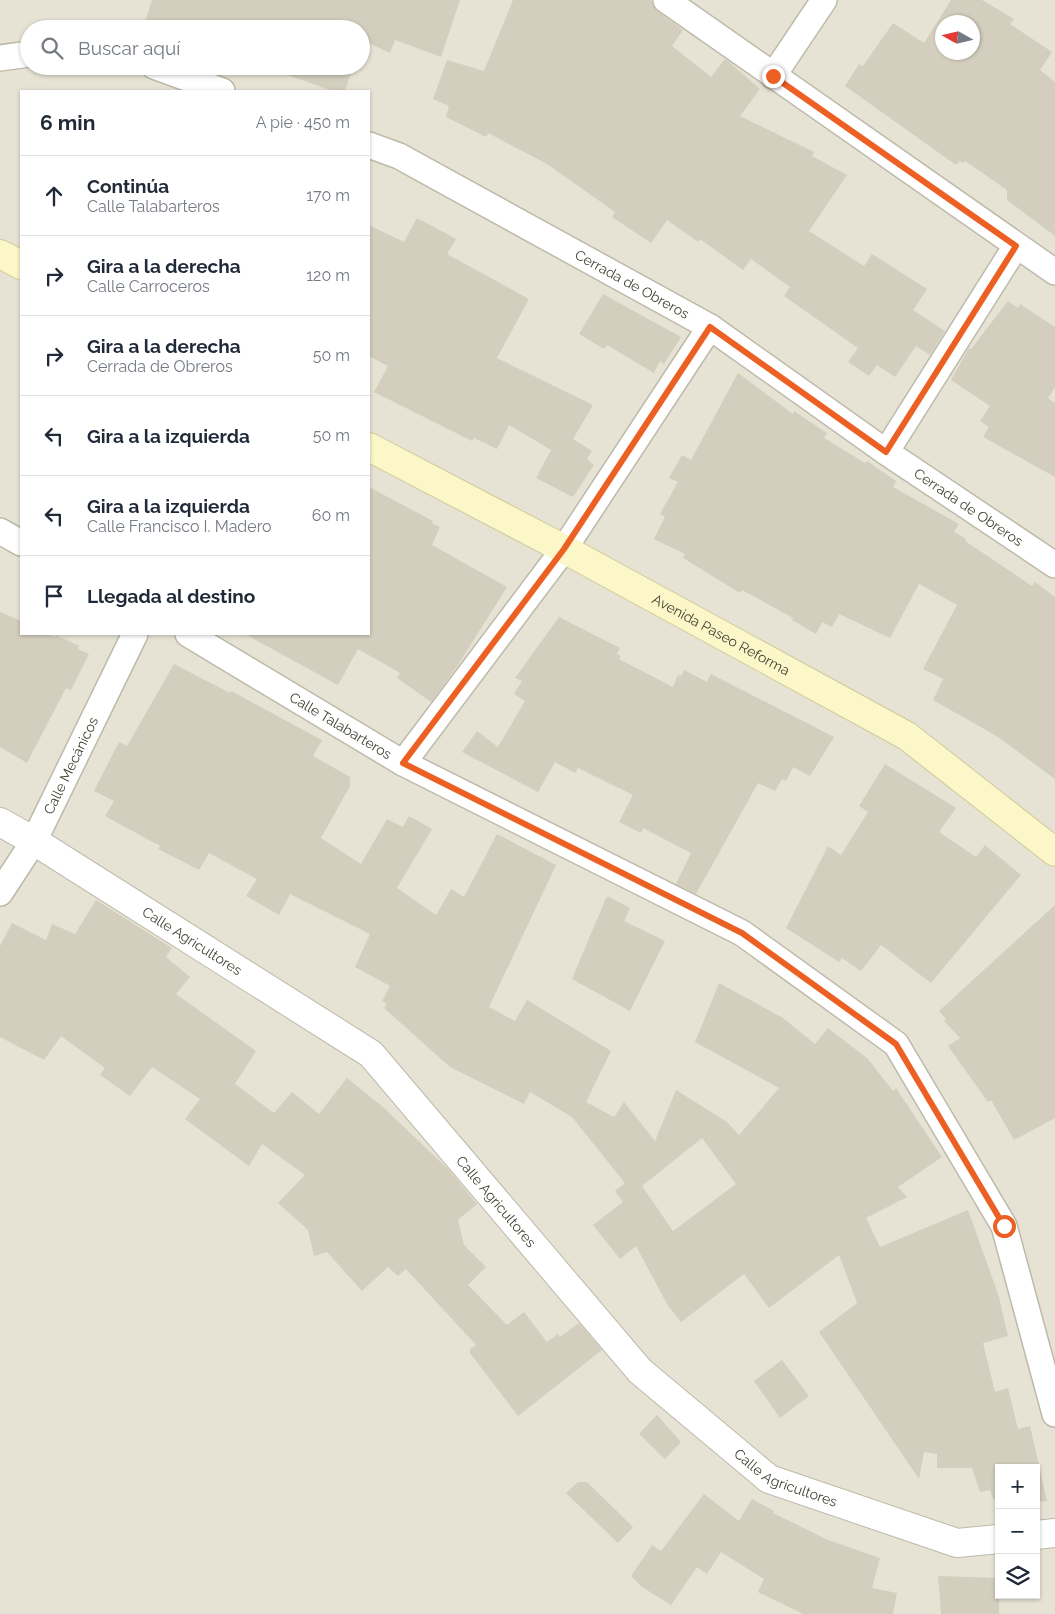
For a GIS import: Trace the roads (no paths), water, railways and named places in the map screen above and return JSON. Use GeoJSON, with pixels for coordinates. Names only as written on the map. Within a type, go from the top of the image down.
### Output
{"type":"FeatureCollection","features":[{"type":"Feature","properties":{"kind":"main road"},"geometry":{"type":"LineString","coordinates":[[0,254],[20,264]]}},
{"type":"Feature","properties":{"kind":"main road","name":"Avenida Paseo Reforma"},"geometry":{"type":"LineString","coordinates":[[370,448],[564,549],[907,736],[1055,852]]}},
{"type":"Feature","properties":{"kind":"street"},"geometry":{"type":"LineString","coordinates":[[666,0],[1055,272]]}},
{"type":"Feature","properties":{"kind":"street"},"geometry":{"type":"LineString","coordinates":[[773,76],[824,0]]}},
{"type":"Feature","properties":{"kind":"street"},"geometry":{"type":"LineString","coordinates":[[0,58],[20,55]]}},
{"type":"Feature","properties":{"kind":"street"},"geometry":{"type":"LineString","coordinates":[[178,75],[219,90]]}},
{"type":"Feature","properties":{"kind":"street","name":"Cerrada de Obreros"},"geometry":{"type":"LineString","coordinates":[[370,145],[399,156],[710,327],[886,452],[1055,566]]}},
{"type":"Feature","properties":{"kind":"street"},"geometry":{"type":"LineString","coordinates":[[886,452],[1016,246]]}},
{"type":"Feature","properties":{"kind":"street"},"geometry":{"type":"LineString","coordinates":[[403,763],[564,549],[710,327]]}},
{"type":"Feature","properties":{"kind":"street"},"geometry":{"type":"LineString","coordinates":[[0,531],[20,542]]}},
{"type":"Feature","properties":{"kind":"street","name":"Calle Mecánicos"},"geometry":{"type":"LineString","coordinates":[[0,893],[34,841],[135,635]]}},
{"type":"Feature","properties":{"kind":"street","name":"Calle Talabarteros"},"geometry":{"type":"LineString","coordinates":[[190,635],[403,763],[742,933],[896,1044],[1004,1226],[1055,1414]]}},
{"type":"Feature","properties":{"kind":"street","name":"Calle Agricultores"},"geometry":{"type":"LineString","coordinates":[[0,822],[34,841],[371,1054],[640,1371],[769,1479],[957,1543],[995,1539]]}},
{"type":"Feature","properties":{"kind":"street"},"geometry":{"type":"LineString","coordinates":[[1040,1535],[1055,1533]]}}]}
